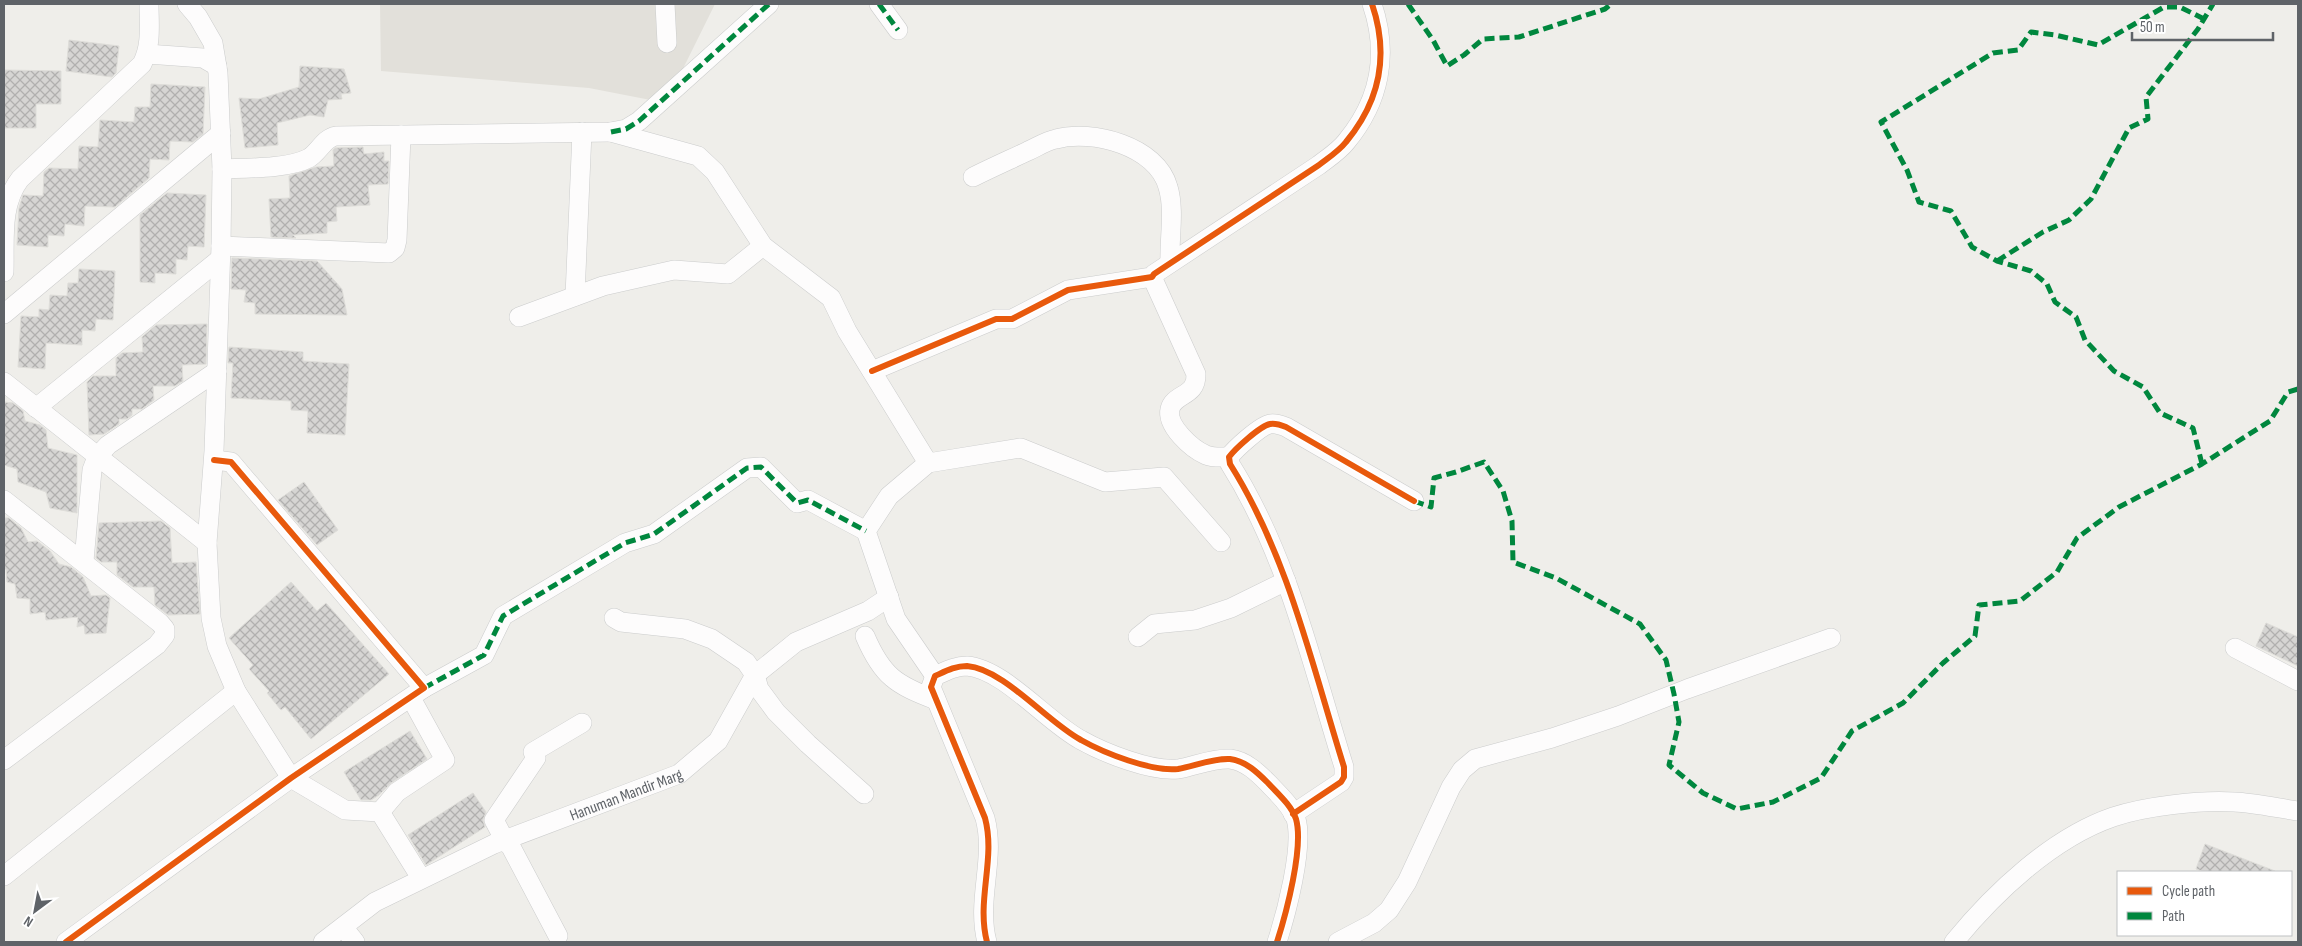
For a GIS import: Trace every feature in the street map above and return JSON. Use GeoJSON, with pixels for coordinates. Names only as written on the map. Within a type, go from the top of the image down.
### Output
{"type":"FeatureCollection","features":[{"type":"Feature","properties":{"kind":"street"},"geometry":{"type":"LineString","coordinates":[[4,272],[6,204],[11,190],[20,179],[142,64],[147,54],[149,4]]}},
{"type":"Feature","properties":{"kind":"street"},"geometry":{"type":"LineString","coordinates":[[187,4],[198,17],[213,43],[217,66],[221,133],[218,371],[214,460],[207,543],[211,618],[217,646],[236,691],[291,778],[345,810],[380,812]]}},
{"type":"Feature","properties":{"kind":"street"},"geometry":{"type":"LineString","coordinates":[[665,4],[667,43]]}},
{"type":"Feature","properties":{"kind":"street"},"geometry":{"type":"LineString","coordinates":[[222,169],[302,161],[316,153],[332,136],[611,132],[626,129],[639,121],[769,4]]}},
{"type":"Feature","properties":{"kind":"street"},"geometry":{"type":"LineString","coordinates":[[879,4],[898,30]]}},
{"type":"Feature","properties":{"kind":"street"},"geometry":{"type":"LineString","coordinates":[[872,371],[996,319],[1012,319],[1068,290],[1152,277],[1170,263],[1319,165],[1345,144],[1362,121],[1376,89],[1381,59],[1381,32],[1372,4]]}},
{"type":"Feature","properties":{"kind":"street"},"geometry":{"type":"LineString","coordinates":[[147,54],[204,58],[217,66]]}},
{"type":"Feature","properties":{"kind":"street"},"geometry":{"type":"LineString","coordinates":[[575,296],[582,132]]}},
{"type":"Feature","properties":{"kind":"street"},"geometry":{"type":"LineString","coordinates":[[611,132],[698,156],[714,172],[763,246],[831,298],[847,331],[928,463]]}},
{"type":"Feature","properties":{"kind":"street"},"geometry":{"type":"LineString","coordinates":[[4,314],[221,133]]}},
{"type":"Feature","properties":{"kind":"street"},"geometry":{"type":"LineString","coordinates":[[36,408],[220,252],[389,253],[395,248],[397,240],[401,135]]}},
{"type":"Feature","properties":{"kind":"street"},"geometry":{"type":"LineString","coordinates":[[973,177],[1054,139],[1078,135],[1091,136],[1130,147],[1146,157],[1163,173],[1169,188],[1170,263]]}},
{"type":"Feature","properties":{"kind":"street"},"geometry":{"type":"LineString","coordinates":[[519,317],[604,286],[674,270],[728,274],[763,246]]}},
{"type":"Feature","properties":{"kind":"street"},"geometry":{"type":"LineString","coordinates":[[1152,277],[1196,374],[1196,382],[1193,388],[1170,408],[1170,416],[1175,428],[1197,450],[1215,457],[1229,457],[1262,428],[1271,424],[1279,425],[1286,427],[1414,501]]}},
{"type":"Feature","properties":{"kind":"street"},"geometry":{"type":"LineString","coordinates":[[84,562],[92,470],[97,457],[108,445],[218,371]]}},
{"type":"Feature","properties":{"kind":"street"},"geometry":{"type":"LineString","coordinates":[[4,382],[207,543]]}},
{"type":"Feature","properties":{"kind":"street"},"geometry":{"type":"LineString","coordinates":[[866,531],[889,496],[928,463],[1021,448],[1105,482],[1164,476],[1221,542]]}},
{"type":"Feature","properties":{"kind":"street"},"geometry":{"type":"LineString","coordinates":[[1229,457],[1230,464],[1265,527],[1286,581],[1344,767],[1344,777],[1341,782],[1293,814]]}},
{"type":"Feature","properties":{"kind":"street"},"geometry":{"type":"LineString","coordinates":[[214,460],[231,462],[417,693],[446,760],[397,792],[380,812]]}},
{"type":"Feature","properties":{"kind":"street"},"geometry":{"type":"LineString","coordinates":[[66,942],[291,778],[417,693],[484,654],[503,616],[625,543],[654,534],[747,468],[762,467],[797,503],[808,500],[866,531],[896,619],[935,676]]}},
{"type":"Feature","properties":{"kind":"street"},"geometry":{"type":"LineString","coordinates":[[4,500],[84,562],[165,629],[165,635],[157,645],[4,760]]}},
{"type":"Feature","properties":{"kind":"street"},"geometry":{"type":"LineString","coordinates":[[1138,637],[1154,624],[1194,620],[1231,608],[1286,581]]}},
{"type":"Feature","properties":{"kind":"street","name":"Hanuman Mandir Marg"},"geometry":{"type":"LineString","coordinates":[[323,942],[375,902],[421,878],[494,844],[679,774],[718,741],[755,675],[796,642],[868,611],[889,597]]}},
{"type":"Feature","properties":{"kind":"street"},"geometry":{"type":"LineString","coordinates":[[614,618],[621,622],[685,629],[712,639],[746,662],[755,675],[759,689],[776,712],[808,744],[864,794]]}},
{"type":"Feature","properties":{"kind":"street"},"geometry":{"type":"LineString","coordinates":[[865,636],[874,656],[889,677],[912,692],[936,700]]}},
{"type":"Feature","properties":{"kind":"street"},"geometry":{"type":"LineString","coordinates":[[1338,942],[1374,923],[1389,910],[1407,882],[1450,788],[1462,770],[1475,759],[1552,738],[1618,716],[1687,689],[1832,638]]}},
{"type":"Feature","properties":{"kind":"street"},"geometry":{"type":"LineString","coordinates":[[2235,648],[2298,681]]}},
{"type":"Feature","properties":{"kind":"street"},"geometry":{"type":"LineString","coordinates":[[987,942],[983,921],[982,899],[989,850],[989,833],[985,818],[931,687],[935,676],[952,668],[968,666],[986,671],[1004,682],[1065,731],[1082,741],[1147,766],[1163,770],[1217,760],[1230,760],[1242,763],[1261,776],[1282,798],[1293,814],[1297,828],[1294,866],[1277,942]]}},
{"type":"Feature","properties":{"kind":"street"},"geometry":{"type":"LineString","coordinates":[[4,876],[236,691]]}},
{"type":"Feature","properties":{"kind":"street"},"geometry":{"type":"LineString","coordinates":[[558,936],[511,847],[505,841],[494,820],[536,758],[533,752],[582,722]]}},
{"type":"Feature","properties":{"kind":"street"},"geometry":{"type":"LineString","coordinates":[[4,744],[4,767]]}},
{"type":"Feature","properties":{"kind":"street"},"geometry":{"type":"LineString","coordinates":[[1954,942],[1978,912],[2012,881],[2067,838],[2114,816],[2168,805],[2233,802],[2298,811]]}},
{"type":"Feature","properties":{"kind":"street"},"geometry":{"type":"LineString","coordinates":[[380,812],[421,878]]}},
{"type":"Feature","properties":{"kind":"street"},"geometry":{"type":"LineString","coordinates":[[343,926],[355,942]]}},
{"type":"Feature","properties":{"kind":"shaded area"},"geometry":{"type":"Polygon","coordinates":[[[380,4],[715,4],[666,103],[589,88],[381,71],[380,4]]]}},
{"type":"Feature","properties":{"kind":"building"},"geometry":{"type":"Polygon","coordinates":[[[69,40],[119,46],[116,73],[112,77],[66,71],[69,40]]]}},
{"type":"Feature","properties":{"kind":"building"},"geometry":{"type":"Polygon","coordinates":[[[300,66],[344,69],[351,93],[341,94],[342,99],[328,100],[324,117],[310,115],[277,123],[278,145],[245,148],[239,98],[259,99],[299,87],[300,66]]]}},
{"type":"Feature","properties":{"kind":"building"},"geometry":{"type":"Polygon","coordinates":[[[4,70],[61,71],[61,104],[36,104],[36,128],[4,128],[4,70]]]}},
{"type":"Feature","properties":{"kind":"building"},"geometry":{"type":"Polygon","coordinates":[[[151,84],[205,87],[203,134],[193,142],[170,141],[169,160],[150,159],[149,178],[115,207],[85,206],[84,226],[65,224],[64,236],[48,235],[48,247],[17,245],[19,208],[23,195],[43,196],[44,172],[49,168],[78,169],[79,146],[98,147],[100,120],[134,122],[135,107],[150,107],[151,84]]]}},
{"type":"Feature","properties":{"kind":"building"},"geometry":{"type":"Polygon","coordinates":[[[363,147],[364,154],[384,152],[384,161],[389,161],[388,184],[368,185],[370,205],[336,207],[337,221],[327,222],[327,233],[293,235],[296,238],[271,237],[269,199],[290,198],[289,176],[316,167],[334,166],[333,150],[335,148],[363,147]]]}},
{"type":"Feature","properties":{"kind":"building"},"geometry":{"type":"Polygon","coordinates":[[[167,193],[206,195],[204,247],[188,246],[187,260],[176,259],[176,274],[155,273],[155,283],[140,282],[140,215],[167,193]]]}},
{"type":"Feature","properties":{"kind":"building"},"geometry":{"type":"Polygon","coordinates":[[[232,258],[317,261],[342,289],[347,315],[255,314],[255,303],[244,302],[246,290],[231,289],[232,258]]]}},
{"type":"Feature","properties":{"kind":"building"},"geometry":{"type":"Polygon","coordinates":[[[79,269],[115,271],[113,320],[96,319],[95,331],[82,330],[82,345],[46,343],[45,369],[18,367],[21,316],[39,317],[39,309],[49,310],[50,295],[67,296],[68,283],[78,283],[79,269]]]}},
{"type":"Feature","properties":{"kind":"building"},"geometry":{"type":"Polygon","coordinates":[[[207,324],[206,364],[182,365],[183,381],[175,386],[153,386],[154,400],[142,409],[132,409],[132,415],[127,419],[119,419],[119,424],[104,434],[89,435],[87,382],[93,376],[116,376],[116,358],[122,353],[143,352],[142,337],[156,325],[207,324]]]}},
{"type":"Feature","properties":{"kind":"building"},"geometry":{"type":"Polygon","coordinates":[[[229,347],[303,352],[303,361],[349,364],[345,435],[307,433],[308,411],[291,410],[291,401],[231,398],[233,363],[228,363],[229,347]]]}},
{"type":"Feature","properties":{"kind":"building"},"geometry":{"type":"Polygon","coordinates":[[[4,402],[13,403],[23,411],[25,421],[40,425],[46,430],[48,448],[77,455],[77,513],[50,508],[46,492],[18,482],[17,469],[4,465],[4,402]]]}},
{"type":"Feature","properties":{"kind":"building"},"geometry":{"type":"Polygon","coordinates":[[[304,482],[338,530],[317,545],[278,500],[304,482]]]}},
{"type":"Feature","properties":{"kind":"building"},"geometry":{"type":"Polygon","coordinates":[[[4,518],[9,518],[21,528],[28,542],[37,541],[50,551],[59,564],[71,567],[83,577],[91,596],[106,595],[110,598],[106,633],[85,634],[84,625],[77,627],[78,617],[46,620],[45,612],[30,614],[30,599],[17,598],[15,584],[7,582],[6,569],[4,570],[4,518]]]}},
{"type":"Feature","properties":{"kind":"building"},"geometry":{"type":"Polygon","coordinates":[[[161,521],[170,528],[172,563],[196,562],[200,614],[168,615],[155,605],[154,587],[133,587],[117,575],[117,562],[101,562],[96,558],[99,523],[161,521]]]}},
{"type":"Feature","properties":{"kind":"building"},"geometry":{"type":"Polygon","coordinates":[[[291,582],[317,611],[326,603],[389,674],[311,739],[285,707],[281,710],[267,693],[269,691],[249,669],[253,665],[229,638],[291,582]]]}},
{"type":"Feature","properties":{"kind":"building"},"geometry":{"type":"Polygon","coordinates":[[[2266,623],[2298,637],[2298,666],[2256,646],[2266,623]]]}},
{"type":"Feature","properties":{"kind":"building"},"geometry":{"type":"Polygon","coordinates":[[[410,731],[427,759],[391,783],[371,800],[361,800],[344,772],[410,731]]]}},
{"type":"Feature","properties":{"kind":"building"},"geometry":{"type":"Polygon","coordinates":[[[473,793],[486,812],[483,820],[485,827],[426,865],[408,835],[473,793]]]}},
{"type":"Feature","properties":{"kind":"building"},"geometry":{"type":"Polygon","coordinates":[[[2205,844],[2275,871],[2202,871],[2196,869],[2205,844]]]}},
{"type":"Feature","properties":{"kind":"marked path"},"geometry":{"type":"LineString","coordinates":[[611,132],[626,129],[639,121],[769,4]]}},
{"type":"Feature","properties":{"kind":"marked path"},"geometry":{"type":"LineString","coordinates":[[879,4],[898,30]]}},
{"type":"Feature","properties":{"kind":"marked path"},"geometry":{"type":"LineString","coordinates":[[1408,4],[1433,40],[1447,66],[1483,39],[1519,37],[1605,9],[1611,4]]}},
{"type":"Feature","properties":{"kind":"marked path"},"geometry":{"type":"LineString","coordinates":[[1997,261],[2043,232],[2069,220],[2091,199],[2129,128],[2148,119],[2146,97],[2198,29],[2213,4]]}},
{"type":"Feature","properties":{"kind":"marked path"},"geometry":{"type":"LineString","coordinates":[[2202,464],[2193,428],[2160,413],[2143,387],[2114,371],[2085,340],[2076,317],[2055,302],[2047,284],[2031,271],[1997,261],[1972,247],[1951,211],[1919,202],[1907,170],[1881,122],[1993,53],[2018,50],[2031,32],[2055,35],[2098,45],[2164,7],[2180,7],[2204,19]]}},
{"type":"Feature","properties":{"kind":"marked path"},"geometry":{"type":"LineString","coordinates":[[1414,501],[1431,507],[1434,478],[1484,462],[1503,491],[1512,521],[1513,562],[1556,578],[1640,624],[1666,660],[1674,694],[1679,722],[1669,765],[1703,793],[1737,809],[1773,802],[1821,778],[1852,731],[1903,703],[1943,663],[1975,636],[1979,605],[2020,601],[2057,572],[2077,538],[2119,507],[2202,464],[2270,421],[2288,392],[2298,389]]}},
{"type":"Feature","properties":{"kind":"marked path"},"geometry":{"type":"LineString","coordinates":[[424,688],[484,655],[503,616],[625,543],[654,534],[747,468],[761,467],[797,503],[808,500],[866,531]]}},
{"type":"Feature","properties":{"kind":"cycle path"},"geometry":{"type":"LineString","coordinates":[[872,371],[996,319],[1012,319],[1068,290],[1152,277],[1319,165],[1346,142],[1358,126],[1374,94],[1380,59],[1380,41],[1372,4]]}},
{"type":"Feature","properties":{"kind":"cycle path"},"geometry":{"type":"LineString","coordinates":[[1293,814],[1341,782],[1344,777],[1344,767],[1297,612],[1283,573],[1268,536],[1230,464],[1229,457],[1254,433],[1270,424],[1278,424],[1414,501]]}},
{"type":"Feature","properties":{"kind":"cycle path"},"geometry":{"type":"LineString","coordinates":[[66,942],[291,778],[424,688],[231,462],[214,460]]}},
{"type":"Feature","properties":{"kind":"cycle path"},"geometry":{"type":"LineString","coordinates":[[987,942],[984,911],[988,833],[985,818],[931,687],[935,676],[963,666],[981,669],[996,676],[1068,732],[1115,756],[1142,765],[1167,769],[1178,769],[1211,761],[1230,759],[1241,762],[1256,772],[1291,809],[1296,819],[1298,831],[1293,881],[1277,942]]}}]}
